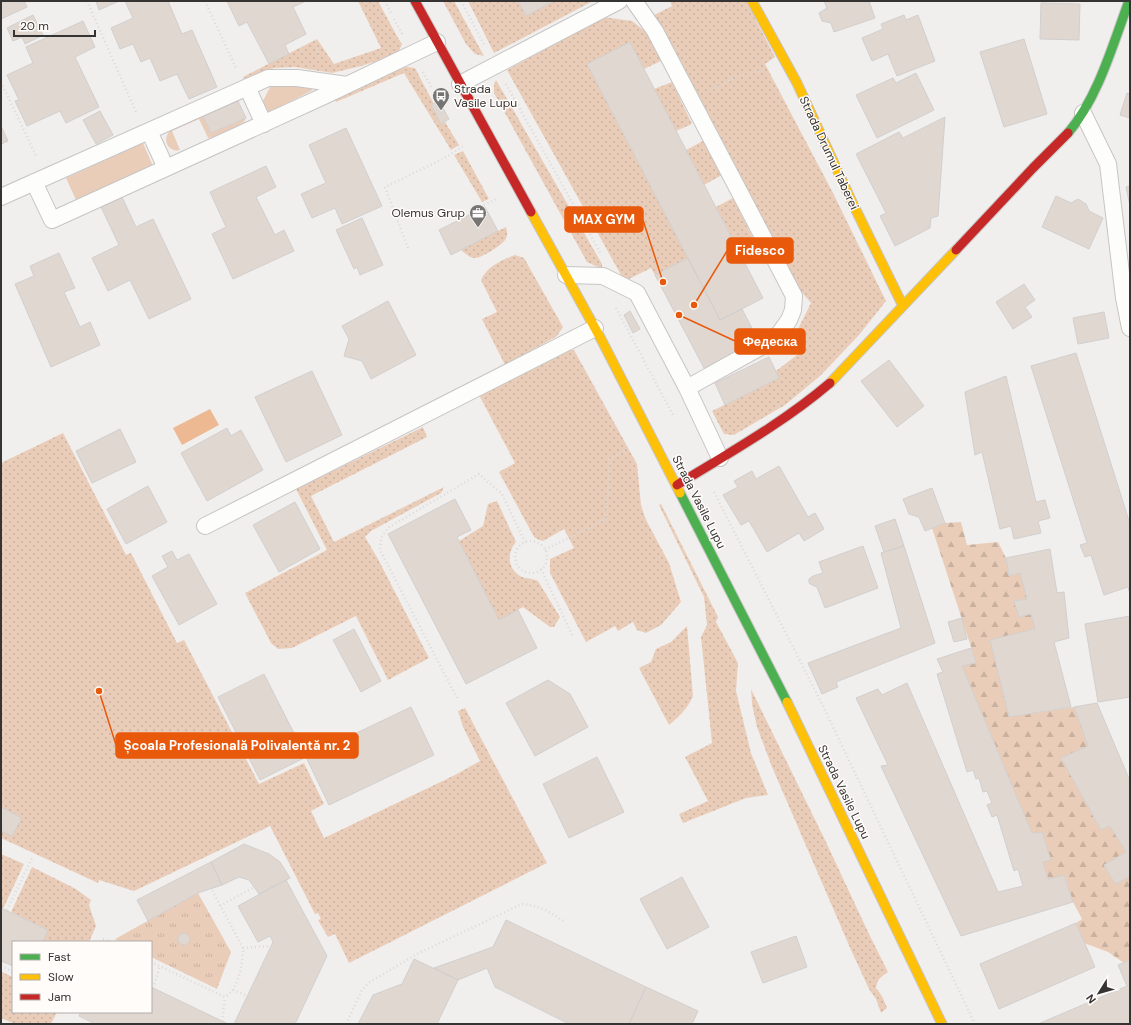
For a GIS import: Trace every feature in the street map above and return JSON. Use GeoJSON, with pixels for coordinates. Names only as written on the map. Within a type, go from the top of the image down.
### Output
{"type":"FeatureCollection","features":[{"type":"Feature","properties":{"kind":"main road","name":"Strada Vasile Lupu"},"geometry":{"type":"LineString","coordinates":[[415,1],[595,328],[677,485],[793,714],[942,1024]]}},
{"type":"Feature","properties":{"kind":"main road","name":"Strada Drumul Taberei"},"geometry":{"type":"LineString","coordinates":[[752,1],[797,83],[852,202],[903,306]]}},
{"type":"Feature","properties":{"kind":"main road"},"geometry":{"type":"LineString","coordinates":[[677,485],[776,424],[820,391],[866,346],[1033,168],[1069,132],[1084,113],[1094,93],[1129,1]]}},
{"type":"Feature","properties":{"kind":"lane"},"geometry":{"type":"LineString","coordinates":[[460,84],[619,1]]}},
{"type":"Feature","properties":{"kind":"lane"},"geometry":{"type":"LineString","coordinates":[[634,1],[655,31],[794,296],[793,310],[789,320],[779,334],[766,344],[687,388]]}},
{"type":"Feature","properties":{"kind":"lane"},"geometry":{"type":"LineString","coordinates":[[40,180],[52,220],[264,124],[437,42]]}},
{"type":"Feature","properties":{"kind":"lane"},"geometry":{"type":"LineString","coordinates":[[1,197],[268,78],[297,78],[347,84]]}},
{"type":"Feature","properties":{"kind":"lane"},"geometry":{"type":"LineString","coordinates":[[246,87],[264,124]]}},
{"type":"Feature","properties":{"kind":"lane"},"geometry":{"type":"LineString","coordinates":[[1084,113],[1108,164],[1124,298],[1130,328]]}},
{"type":"Feature","properties":{"kind":"lane"},"geometry":{"type":"LineString","coordinates":[[147,131],[166,168]]}},
{"type":"Feature","properties":{"kind":"lane"},"geometry":{"type":"LineString","coordinates":[[566,275],[603,276],[637,293],[687,388],[720,458]]}},
{"type":"Feature","properties":{"kind":"lane"},"geometry":{"type":"LineString","coordinates":[[206,526],[595,328]]}},
{"type":"Feature","properties":{"kind":"path"},"geometry":{"type":"LineString","coordinates":[[87,1],[147,131]]}},
{"type":"Feature","properties":{"kind":"path"},"geometry":{"type":"LineString","coordinates":[[205,1],[239,76],[246,87]]}},
{"type":"Feature","properties":{"kind":"path"},"geometry":{"type":"LineString","coordinates":[[461,1],[618,284],[620,288],[616,308],[676,420]]}},
{"type":"Feature","properties":{"kind":"path"},"geometry":{"type":"LineString","coordinates":[[692,102],[737,76],[758,72]]}},
{"type":"Feature","properties":{"kind":"path"},"geometry":{"type":"LineString","coordinates":[[1,82],[40,180]]}},
{"type":"Feature","properties":{"kind":"path"},"geometry":{"type":"LineString","coordinates":[[408,248],[385,187],[444,159],[465,144]]}},
{"type":"Feature","properties":{"kind":"path"},"geometry":{"type":"LineString","coordinates":[[469,215],[468,213],[496,198]]}},
{"type":"Feature","properties":{"kind":"path"},"geometry":{"type":"LineString","coordinates":[[545,550],[606,519],[610,459],[633,446]]}},
{"type":"Feature","properties":{"kind":"path"},"geometry":{"type":"LineString","coordinates":[[702,469],[822,704],[975,1024]]}},
{"type":"Feature","properties":{"kind":"path"},"geometry":{"type":"LineString","coordinates":[[457,698],[380,550],[381,538],[388,528],[480,474],[502,494],[525,542]]}},
{"type":"Feature","properties":{"kind":"path"},"geometry":{"type":"LineString","coordinates":[[534,541],[539,543],[545,550],[547,560],[545,565],[536,572],[526,572],[518,565],[516,560],[517,550],[525,542],[534,541]]}},
{"type":"Feature","properties":{"kind":"path"},"geometry":{"type":"LineString","coordinates":[[541,569],[573,637]]}},
{"type":"Feature","properties":{"kind":"path"},"geometry":{"type":"LineString","coordinates":[[7,910],[32,858]]}},
{"type":"Feature","properties":{"kind":"path"},"geometry":{"type":"LineString","coordinates":[[220,906],[254,887]]}},
{"type":"Feature","properties":{"kind":"path"},"geometry":{"type":"LineString","coordinates":[[211,888],[243,948],[243,959],[233,990],[226,997],[222,1021]]}},
{"type":"Feature","properties":{"kind":"path"},"geometry":{"type":"LineString","coordinates":[[346,1024],[362,990],[370,982],[417,954],[522,904],[532,904],[565,922]]}},
{"type":"Feature","properties":{"kind":"path"},"geometry":{"type":"LineString","coordinates":[[103,939],[108,941]]}},
{"type":"Feature","properties":{"kind":"path"},"geometry":{"type":"LineString","coordinates":[[243,948],[271,946]]}},
{"type":"Feature","properties":{"kind":"path"},"geometry":{"type":"LineString","coordinates":[[152,962],[226,997]]}},
{"type":"Feature","properties":{"kind":"path"},"geometry":{"type":"LineString","coordinates":[[1,966],[12,972]]}},
{"type":"Feature","properties":{"kind":"path"},"geometry":{"type":"LineString","coordinates":[[153,988],[160,966]]}},
{"type":"Feature","properties":{"kind":"path"},"geometry":{"type":"LineString","coordinates":[[233,990],[248,996]]}},
{"type":"Feature","properties":{"kind":"green space"},"geometry":{"type":"Polygon","coordinates":[[[358,1],[378,1],[402,44],[399,51],[383,59],[332,73],[295,67],[274,68],[244,79],[243,77],[317,39],[334,64],[381,48],[358,1]]]}},
{"type":"Feature","properties":{"kind":"green space"},"geometry":{"type":"Polygon","coordinates":[[[443,1],[454,1],[484,56],[475,54],[466,44],[443,1]]]}},
{"type":"Feature","properties":{"kind":"green space"},"geometry":{"type":"Polygon","coordinates":[[[468,1],[518,1],[526,16],[554,1],[593,1],[494,53],[468,1]]]}},
{"type":"Feature","properties":{"kind":"green space"},"geometry":{"type":"Polygon","coordinates":[[[670,1],[746,1],[775,57],[765,64],[833,193],[886,301],[859,335],[820,376],[785,405],[734,435],[724,434],[712,411],[779,378],[776,371],[806,348],[794,337],[811,303],[800,290],[654,15],[672,6],[670,1]]]}},
{"type":"Feature","properties":{"kind":"green space"},"geometry":{"type":"Polygon","coordinates":[[[603,17],[632,21],[646,32],[661,61],[644,69],[630,42],[587,64],[688,258],[655,275],[651,268],[627,280],[621,275],[507,70],[603,17]]]}},
{"type":"Feature","properties":{"kind":"green space"},"geometry":{"type":"Polygon","coordinates":[[[401,66],[415,68],[434,104],[431,105],[441,124],[445,122],[459,145],[451,150],[404,73],[336,102],[332,94],[401,66]]]}},
{"type":"Feature","properties":{"kind":"green space"},"geometry":{"type":"Polygon","coordinates":[[[496,80],[602,264],[602,269],[587,262],[494,93],[494,84],[496,80]]]}},
{"type":"Feature","properties":{"kind":"green space"},"geometry":{"type":"Polygon","coordinates":[[[672,82],[692,124],[676,131],[654,89],[672,82]]]}},
{"type":"Feature","properties":{"kind":"green space"},"geometry":{"type":"Polygon","coordinates":[[[284,84],[302,85],[313,90],[265,114],[262,103],[270,87],[284,84]]]}},
{"type":"Feature","properties":{"kind":"green space"},"geometry":{"type":"Polygon","coordinates":[[[238,98],[238,101],[203,116],[211,133],[246,118],[244,122],[221,135],[208,138],[199,119],[172,131],[180,150],[173,150],[170,148],[166,142],[166,138],[170,131],[197,116],[238,98]]]}},
{"type":"Feature","properties":{"kind":"green space"},"geometry":{"type":"Polygon","coordinates":[[[703,141],[722,175],[704,185],[686,150],[703,141]]]}},
{"type":"Feature","properties":{"kind":"green space"},"geometry":{"type":"Polygon","coordinates":[[[143,143],[153,166],[76,200],[66,178],[143,143]]]}},
{"type":"Feature","properties":{"kind":"green space"},"geometry":{"type":"Polygon","coordinates":[[[463,151],[489,199],[482,202],[454,155],[463,151]]]}},
{"type":"Feature","properties":{"kind":"green space"},"geometry":{"type":"Polygon","coordinates":[[[733,198],[754,240],[738,249],[716,207],[733,198]]]}},
{"type":"Feature","properties":{"kind":"green space"},"geometry":{"type":"Polygon","coordinates":[[[506,227],[507,235],[505,240],[487,254],[473,258],[461,250],[506,227]]]}},
{"type":"Feature","properties":{"kind":"green space"},"geometry":{"type":"Polygon","coordinates":[[[515,255],[524,258],[563,327],[557,336],[505,365],[482,319],[497,312],[481,280],[491,267],[500,261],[515,255]]]}},
{"type":"Feature","properties":{"kind":"green space"},"geometry":{"type":"Polygon","coordinates":[[[574,350],[637,464],[641,505],[646,520],[669,563],[681,602],[661,625],[646,633],[637,630],[633,622],[618,631],[615,626],[586,642],[550,573],[550,559],[574,548],[564,529],[543,541],[534,537],[499,472],[515,463],[479,395],[565,351],[574,350]]]}},
{"type":"Feature","properties":{"kind":"green space"},"geometry":{"type":"Polygon","coordinates":[[[423,427],[427,437],[311,496],[334,542],[444,487],[441,493],[371,531],[365,537],[378,559],[429,658],[388,680],[356,616],[292,648],[278,649],[271,643],[245,593],[327,550],[296,489],[423,427]]]}},
{"type":"Feature","properties":{"kind":"green space"},"geometry":{"type":"Polygon","coordinates":[[[63,433],[126,555],[131,553],[177,643],[184,640],[259,784],[304,763],[324,804],[311,811],[324,838],[455,775],[480,761],[463,727],[458,711],[465,708],[547,863],[349,963],[335,934],[328,937],[318,920],[321,919],[318,913],[315,914],[270,826],[134,891],[99,880],[98,883],[1,838],[1,463],[63,433]]]}},
{"type":"Feature","properties":{"kind":"green space"},"geometry":{"type":"Polygon","coordinates":[[[497,501],[516,542],[510,555],[513,569],[524,578],[538,581],[560,617],[554,627],[550,627],[523,607],[499,620],[459,541],[483,526],[488,504],[497,501]]]}},
{"type":"Feature","properties":{"kind":"green space"},"geometry":{"type":"Polygon","coordinates":[[[661,504],[718,617],[716,622],[738,663],[736,691],[751,753],[768,795],[746,798],[683,823],[679,814],[708,801],[685,757],[712,743],[701,637],[707,625],[704,597],[659,505],[661,504]]]}},
{"type":"Feature","properties":{"kind":"green space"},"geometry":{"type":"Polygon","coordinates":[[[961,522],[967,545],[998,542],[1006,558],[1009,576],[1020,573],[1027,599],[1014,601],[1019,617],[1031,614],[1035,629],[990,640],[1009,717],[1074,707],[1088,746],[1061,758],[1101,830],[1110,826],[1126,852],[1104,865],[1115,884],[1129,877],[1130,879],[1130,960],[1124,963],[1108,952],[1084,943],[1076,923],[1082,919],[1073,902],[1065,876],[1048,879],[1043,862],[1051,860],[1042,832],[1032,833],[962,666],[976,662],[932,528],[945,523],[961,522]]]}},
{"type":"Feature","properties":{"kind":"green space"},"geometry":{"type":"Polygon","coordinates":[[[687,626],[693,696],[683,712],[669,725],[639,668],[651,662],[656,649],[671,642],[687,626]]]}},
{"type":"Feature","properties":{"kind":"green space"},"geometry":{"type":"Polygon","coordinates":[[[751,689],[888,972],[877,982],[876,988],[882,996],[887,1008],[881,1013],[876,999],[869,989],[851,950],[772,767],[757,727],[752,704],[751,689]]]}},
{"type":"Feature","properties":{"kind":"green space"},"geometry":{"type":"Polygon","coordinates":[[[1,854],[24,864],[3,909],[1,908],[1,854]]]}},
{"type":"Feature","properties":{"kind":"green space"},"geometry":{"type":"Polygon","coordinates":[[[32,867],[76,889],[91,900],[89,905],[96,926],[89,941],[43,941],[48,930],[11,912],[32,867]]]}},
{"type":"Feature","properties":{"kind":"green space"},"geometry":{"type":"Polygon","coordinates":[[[198,893],[231,952],[217,989],[152,957],[152,941],[118,941],[115,939],[198,893]]]}},
{"type":"Feature","properties":{"kind":"green space"},"geometry":{"type":"Polygon","coordinates":[[[2,972],[12,977],[12,1013],[56,1013],[51,1024],[15,1024],[1,1018],[2,972]]]}},
{"type":"Feature","properties":{"kind":"shaded area"},"geometry":{"type":"Polygon","coordinates":[[[210,409],[219,425],[182,445],[173,428],[210,409]]]}},
{"type":"Feature","properties":{"kind":"building"},"geometry":{"type":"Polygon","coordinates":[[[1,1],[24,1],[27,7],[1,19],[1,1]]]}},
{"type":"Feature","properties":{"kind":"building"},"geometry":{"type":"Polygon","coordinates":[[[96,1],[119,1],[99,10],[96,1]]]}},
{"type":"Feature","properties":{"kind":"building"},"geometry":{"type":"Polygon","coordinates":[[[125,1],[168,1],[182,34],[192,30],[217,87],[189,99],[177,74],[160,81],[150,58],[141,62],[133,44],[120,49],[111,28],[133,18],[125,1]]]}},
{"type":"Feature","properties":{"kind":"building"},"geometry":{"type":"Polygon","coordinates":[[[227,1],[306,1],[293,7],[306,34],[285,45],[289,54],[269,64],[247,22],[239,26],[227,1]]]}},
{"type":"Feature","properties":{"kind":"building"},"geometry":{"type":"Polygon","coordinates":[[[518,1],[554,1],[526,16],[518,1]]]}},
{"type":"Feature","properties":{"kind":"building"},"geometry":{"type":"Polygon","coordinates":[[[824,1],[869,1],[875,18],[834,32],[831,23],[822,21],[819,13],[827,8],[824,1]]]}},
{"type":"Feature","properties":{"kind":"building"},"geometry":{"type":"Polygon","coordinates":[[[1041,3],[1080,4],[1079,40],[1040,39],[1041,3]]]}},
{"type":"Feature","properties":{"kind":"building"},"geometry":{"type":"Polygon","coordinates":[[[33,15],[43,35],[25,44],[22,37],[13,41],[7,28],[33,15]]]}},
{"type":"Feature","properties":{"kind":"building"},"geometry":{"type":"Polygon","coordinates":[[[904,15],[906,20],[918,15],[935,61],[897,76],[888,54],[872,61],[862,38],[883,29],[881,24],[904,15]]]}},
{"type":"Feature","properties":{"kind":"building"},"geometry":{"type":"Polygon","coordinates":[[[83,21],[95,47],[75,57],[99,107],[66,123],[60,111],[27,126],[15,101],[19,100],[7,75],[33,63],[26,47],[83,21]]]}},
{"type":"Feature","properties":{"kind":"building"},"geometry":{"type":"Polygon","coordinates":[[[1024,39],[1047,114],[1004,127],[980,52],[1024,39]]]}},
{"type":"Feature","properties":{"kind":"building"},"geometry":{"type":"Polygon","coordinates":[[[630,42],[763,298],[720,320],[587,64],[630,42]]]}},
{"type":"Feature","properties":{"kind":"building"},"geometry":{"type":"Polygon","coordinates":[[[916,73],[934,110],[877,138],[856,95],[893,78],[896,83],[916,73]]]}},
{"type":"Feature","properties":{"kind":"building"},"geometry":{"type":"Polygon","coordinates":[[[1127,93],[1130,94],[1130,118],[1120,115],[1127,93]]]}},
{"type":"Feature","properties":{"kind":"building"},"geometry":{"type":"Polygon","coordinates":[[[238,101],[246,118],[211,133],[203,116],[238,101]]]}},
{"type":"Feature","properties":{"kind":"building"},"geometry":{"type":"Polygon","coordinates":[[[439,101],[449,119],[441,124],[431,105],[439,101]]]}},
{"type":"Feature","properties":{"kind":"building"},"geometry":{"type":"Polygon","coordinates":[[[100,111],[113,135],[96,144],[83,120],[100,111]]]}},
{"type":"Feature","properties":{"kind":"building"},"geometry":{"type":"Polygon","coordinates":[[[945,117],[938,216],[931,218],[930,228],[895,246],[880,216],[886,213],[856,154],[899,132],[903,138],[945,117]]]}},
{"type":"Feature","properties":{"kind":"building"},"geometry":{"type":"Polygon","coordinates":[[[1,126],[8,141],[1,144],[1,126]]]}},
{"type":"Feature","properties":{"kind":"building"},"geometry":{"type":"Polygon","coordinates":[[[346,128],[382,206],[342,224],[335,208],[312,218],[301,194],[326,183],[309,145],[346,128]]]}},
{"type":"Feature","properties":{"kind":"building"},"geometry":{"type":"Polygon","coordinates":[[[266,166],[276,187],[256,197],[275,235],[284,230],[294,251],[233,279],[212,234],[226,227],[210,192],[266,166]]]}},
{"type":"Feature","properties":{"kind":"building"},"geometry":{"type":"Polygon","coordinates":[[[1130,186],[1130,206],[1126,187],[1130,186]]]}},
{"type":"Feature","properties":{"kind":"building"},"geometry":{"type":"Polygon","coordinates":[[[1056,196],[1071,203],[1078,199],[1086,204],[1089,211],[1103,218],[1089,249],[1042,227],[1056,196]]]}},
{"type":"Feature","properties":{"kind":"building"},"geometry":{"type":"Polygon","coordinates":[[[122,197],[136,227],[153,219],[191,299],[149,319],[130,280],[108,291],[92,258],[119,245],[101,207],[122,197]]]}},
{"type":"Feature","properties":{"kind":"building"},"geometry":{"type":"Polygon","coordinates":[[[485,207],[498,231],[451,255],[439,230],[485,207]]]}},
{"type":"Feature","properties":{"kind":"building"},"geometry":{"type":"Polygon","coordinates":[[[362,218],[383,265],[360,275],[357,267],[354,269],[336,230],[362,218]]]}},
{"type":"Feature","properties":{"kind":"building"},"geometry":{"type":"Polygon","coordinates":[[[59,253],[75,288],[64,292],[80,327],[90,322],[100,345],[51,367],[15,284],[34,276],[30,266],[59,253]]]}},
{"type":"Feature","properties":{"kind":"building"},"geometry":{"type":"Polygon","coordinates":[[[688,258],[720,320],[742,309],[758,340],[704,368],[655,275],[688,258]]]}},
{"type":"Feature","properties":{"kind":"building"},"geometry":{"type":"Polygon","coordinates":[[[1024,284],[1035,300],[1025,307],[1032,317],[1013,329],[996,302],[1024,284]]]}},
{"type":"Feature","properties":{"kind":"building"},"geometry":{"type":"Polygon","coordinates":[[[388,301],[416,355],[371,379],[362,361],[344,356],[349,339],[342,326],[388,301]]]}},
{"type":"Feature","properties":{"kind":"building"},"geometry":{"type":"Polygon","coordinates":[[[630,311],[640,329],[633,333],[624,315],[630,311]]]}},
{"type":"Feature","properties":{"kind":"building"},"geometry":{"type":"Polygon","coordinates":[[[1104,312],[1109,338],[1078,344],[1073,318],[1104,312]]]}},
{"type":"Feature","properties":{"kind":"building"},"geometry":{"type":"Polygon","coordinates":[[[1076,353],[1130,524],[1130,594],[1128,587],[1104,595],[1091,555],[1085,557],[1080,545],[1087,543],[1031,366],[1076,353]]]}},
{"type":"Feature","properties":{"kind":"building"},"geometry":{"type":"Polygon","coordinates":[[[769,357],[779,378],[725,405],[715,383],[769,357]]]}},
{"type":"Feature","properties":{"kind":"building"},"geometry":{"type":"Polygon","coordinates":[[[889,360],[924,406],[897,427],[861,381],[889,360]]]}},
{"type":"Feature","properties":{"kind":"building"},"geometry":{"type":"Polygon","coordinates":[[[312,371],[342,435],[286,462],[255,397],[312,371]]]}},
{"type":"Feature","properties":{"kind":"building"},"geometry":{"type":"Polygon","coordinates":[[[1006,376],[1036,502],[1045,500],[1050,518],[1038,521],[1041,533],[1014,539],[1011,526],[1000,529],[982,452],[975,455],[965,392],[1006,376]]]}},
{"type":"Feature","properties":{"kind":"building"},"geometry":{"type":"Polygon","coordinates":[[[227,428],[231,436],[241,430],[263,470],[207,501],[181,453],[227,428]]]}},
{"type":"Feature","properties":{"kind":"building"},"geometry":{"type":"Polygon","coordinates":[[[120,429],[136,462],[92,483],[76,451],[120,429]]]}},
{"type":"Feature","properties":{"kind":"building"},"geometry":{"type":"Polygon","coordinates":[[[779,466],[808,517],[815,513],[824,529],[804,541],[799,533],[767,552],[749,521],[741,525],[723,495],[738,487],[734,481],[752,471],[756,479],[779,466]]]}},
{"type":"Feature","properties":{"kind":"building"},"geometry":{"type":"Polygon","coordinates":[[[148,486],[167,522],[126,544],[107,509],[148,486]]]}},
{"type":"Feature","properties":{"kind":"building"},"geometry":{"type":"Polygon","coordinates":[[[932,488],[945,523],[925,531],[919,517],[909,514],[903,499],[932,488]]]}},
{"type":"Feature","properties":{"kind":"building"},"geometry":{"type":"Polygon","coordinates":[[[455,499],[471,530],[457,537],[499,620],[518,610],[537,648],[466,684],[388,534],[455,499]]]}},
{"type":"Feature","properties":{"kind":"building"},"geometry":{"type":"Polygon","coordinates":[[[295,502],[320,549],[279,572],[253,525],[295,502]]]}},
{"type":"Feature","properties":{"kind":"building"},"geometry":{"type":"Polygon","coordinates":[[[895,519],[904,546],[884,552],[875,526],[895,519]]]}},
{"type":"Feature","properties":{"kind":"building"},"geometry":{"type":"Polygon","coordinates":[[[863,546],[878,588],[825,608],[817,587],[809,583],[809,579],[813,576],[823,573],[819,562],[863,546]]]}},
{"type":"Feature","properties":{"kind":"building"},"geometry":{"type":"Polygon","coordinates":[[[904,546],[935,643],[836,682],[838,687],[822,694],[808,663],[901,628],[881,553],[904,546]]]}},
{"type":"Feature","properties":{"kind":"building"},"geometry":{"type":"Polygon","coordinates":[[[1050,549],[1057,593],[1064,592],[1069,638],[1054,642],[1071,707],[1009,717],[990,640],[1035,629],[1031,614],[1019,617],[1014,601],[1027,599],[1020,573],[1009,576],[1006,558],[1050,549]]]}},
{"type":"Feature","properties":{"kind":"building"},"geometry":{"type":"Polygon","coordinates":[[[172,551],[177,560],[189,554],[217,604],[179,625],[152,576],[168,567],[162,556],[172,551]]]}},
{"type":"Feature","properties":{"kind":"building"},"geometry":{"type":"Polygon","coordinates":[[[1130,616],[1130,697],[1098,702],[1085,624],[1130,616]]]}},
{"type":"Feature","properties":{"kind":"building"},"geometry":{"type":"Polygon","coordinates":[[[962,618],[967,639],[954,642],[948,622],[962,618]]]}},
{"type":"Feature","properties":{"kind":"building"},"geometry":{"type":"Polygon","coordinates":[[[354,629],[381,681],[361,692],[333,640],[354,629]]]}},
{"type":"Feature","properties":{"kind":"building"},"geometry":{"type":"Polygon","coordinates":[[[971,648],[976,663],[962,666],[1032,833],[1042,832],[1051,860],[1043,862],[1048,879],[1064,875],[1073,902],[961,936],[881,766],[888,765],[856,698],[878,689],[882,695],[907,683],[998,892],[1023,886],[1018,869],[1014,871],[997,815],[992,817],[987,805],[992,803],[987,791],[983,792],[979,778],[976,779],[973,770],[967,772],[937,674],[943,672],[937,659],[971,648]]]}},
{"type":"Feature","properties":{"kind":"building"},"geometry":{"type":"Polygon","coordinates":[[[264,674],[306,757],[260,780],[218,697],[264,674]]]}},
{"type":"Feature","properties":{"kind":"building"},"geometry":{"type":"Polygon","coordinates":[[[548,680],[570,694],[588,727],[535,756],[506,703],[548,680]]]}},
{"type":"Feature","properties":{"kind":"building"},"geometry":{"type":"Polygon","coordinates":[[[1097,703],[1130,781],[1130,879],[1129,877],[1115,884],[1104,865],[1126,852],[1110,826],[1101,830],[1061,758],[1088,746],[1074,707],[1097,703]]]}},
{"type":"Feature","properties":{"kind":"building"},"geometry":{"type":"Polygon","coordinates":[[[411,707],[434,755],[329,805],[306,757],[411,707]]]}},
{"type":"Feature","properties":{"kind":"building"},"geometry":{"type":"Polygon","coordinates":[[[597,757],[624,812],[569,838],[543,784],[597,757]]]}},
{"type":"Feature","properties":{"kind":"building"},"geometry":{"type":"Polygon","coordinates":[[[1,807],[22,818],[12,836],[1,831],[1,807]]]}},
{"type":"Feature","properties":{"kind":"building"},"geometry":{"type":"Polygon","coordinates":[[[244,844],[269,854],[280,862],[290,878],[259,894],[249,880],[239,877],[222,885],[211,862],[244,844]]]}},
{"type":"Feature","properties":{"kind":"building"},"geometry":{"type":"Polygon","coordinates":[[[211,862],[222,885],[198,893],[148,921],[137,900],[211,862]]]}},
{"type":"Feature","properties":{"kind":"building"},"geometry":{"type":"Polygon","coordinates":[[[682,877],[709,927],[667,949],[640,899],[682,877]]]}},
{"type":"Feature","properties":{"kind":"building"},"geometry":{"type":"Polygon","coordinates":[[[286,880],[327,956],[295,1024],[234,1024],[273,942],[270,936],[258,942],[238,906],[286,880]]]}},
{"type":"Feature","properties":{"kind":"building"},"geometry":{"type":"Polygon","coordinates":[[[1,908],[48,930],[43,941],[12,941],[12,966],[1,961],[1,908]]]}},
{"type":"Feature","properties":{"kind":"building"},"geometry":{"type":"Polygon","coordinates":[[[506,920],[646,987],[629,1024],[569,1024],[495,987],[487,968],[458,980],[434,968],[493,947],[506,920]]]}},
{"type":"Feature","properties":{"kind":"building"},"geometry":{"type":"Polygon","coordinates":[[[1076,923],[1095,967],[999,1009],[980,964],[1076,923]]]}},
{"type":"Feature","properties":{"kind":"building"},"geometry":{"type":"Polygon","coordinates":[[[182,933],[186,933],[190,939],[186,945],[182,945],[178,941],[178,937],[182,933]]]}},
{"type":"Feature","properties":{"kind":"building"},"geometry":{"type":"Polygon","coordinates":[[[796,936],[807,967],[763,983],[751,952],[796,936]]]}},
{"type":"Feature","properties":{"kind":"building"},"geometry":{"type":"Polygon","coordinates":[[[414,959],[458,980],[437,1024],[358,1024],[373,995],[402,984],[414,959]]]}},
{"type":"Feature","properties":{"kind":"building"},"geometry":{"type":"Polygon","coordinates":[[[1130,960],[1130,1024],[1038,1024],[1127,986],[1118,965],[1130,960]]]}},
{"type":"Feature","properties":{"kind":"building"},"geometry":{"type":"Polygon","coordinates":[[[152,987],[228,1024],[95,1024],[79,1016],[80,1013],[152,1013],[152,987]]]}},
{"type":"Feature","properties":{"kind":"building"},"geometry":{"type":"Polygon","coordinates":[[[646,987],[698,1011],[692,1024],[629,1024],[646,987]]]}},
{"type":"Feature","properties":{"kind":"traffic: fast"},"geometry":{"type":"LineString","coordinates":[[1068,133],[1088,104],[1104,70],[1129,1]]}},
{"type":"Feature","properties":{"kind":"traffic: fast"},"geometry":{"type":"LineString","coordinates":[[680,493],[787,702]]}},
{"type":"Feature","properties":{"kind":"traffic: slow"},"geometry":{"type":"LineString","coordinates":[[752,1],[797,83],[852,202],[903,306]]}},
{"type":"Feature","properties":{"kind":"traffic: slow"},"geometry":{"type":"LineString","coordinates":[[531,212],[601,339],[680,493]]}},
{"type":"Feature","properties":{"kind":"traffic: slow"},"geometry":{"type":"LineString","coordinates":[[830,383],[956,250]]}},
{"type":"Feature","properties":{"kind":"traffic: slow"},"geometry":{"type":"LineString","coordinates":[[787,702],[942,1024]]}},
{"type":"Feature","properties":{"kind":"traffic: jam"},"geometry":{"type":"LineString","coordinates":[[415,1],[531,212]]}},
{"type":"Feature","properties":{"kind":"traffic: jam"},"geometry":{"type":"LineString","coordinates":[[956,250],[1068,133]]}},
{"type":"Feature","properties":{"kind":"traffic: jam"},"geometry":{"type":"LineString","coordinates":[[677,485],[775,424],[812,398],[830,383]]}},
{"type":"Feature","properties":{"kind":"place","name":"Strada Vasile Lupu"},"geometry":{"type":"Point","coordinates":[441,111]}},
{"type":"Feature","properties":{"kind":"place","name":"Olemus Grup"},"geometry":{"type":"Point","coordinates":[478,228]}},
{"type":"Feature","properties":{"kind":"place","name":"MAX GYM"},"geometry":{"type":"Point","coordinates":[663,282]}},
{"type":"Feature","properties":{"kind":"place","name":"Fidesco"},"geometry":{"type":"Point","coordinates":[694,305]}},
{"type":"Feature","properties":{"kind":"place","name":"Федеска"},"geometry":{"type":"Point","coordinates":[679,315]}},
{"type":"Feature","properties":{"kind":"place","name":"Școala Profesională Polivalentă nr. 2"},"geometry":{"type":"Point","coordinates":[99,691]}}]}
